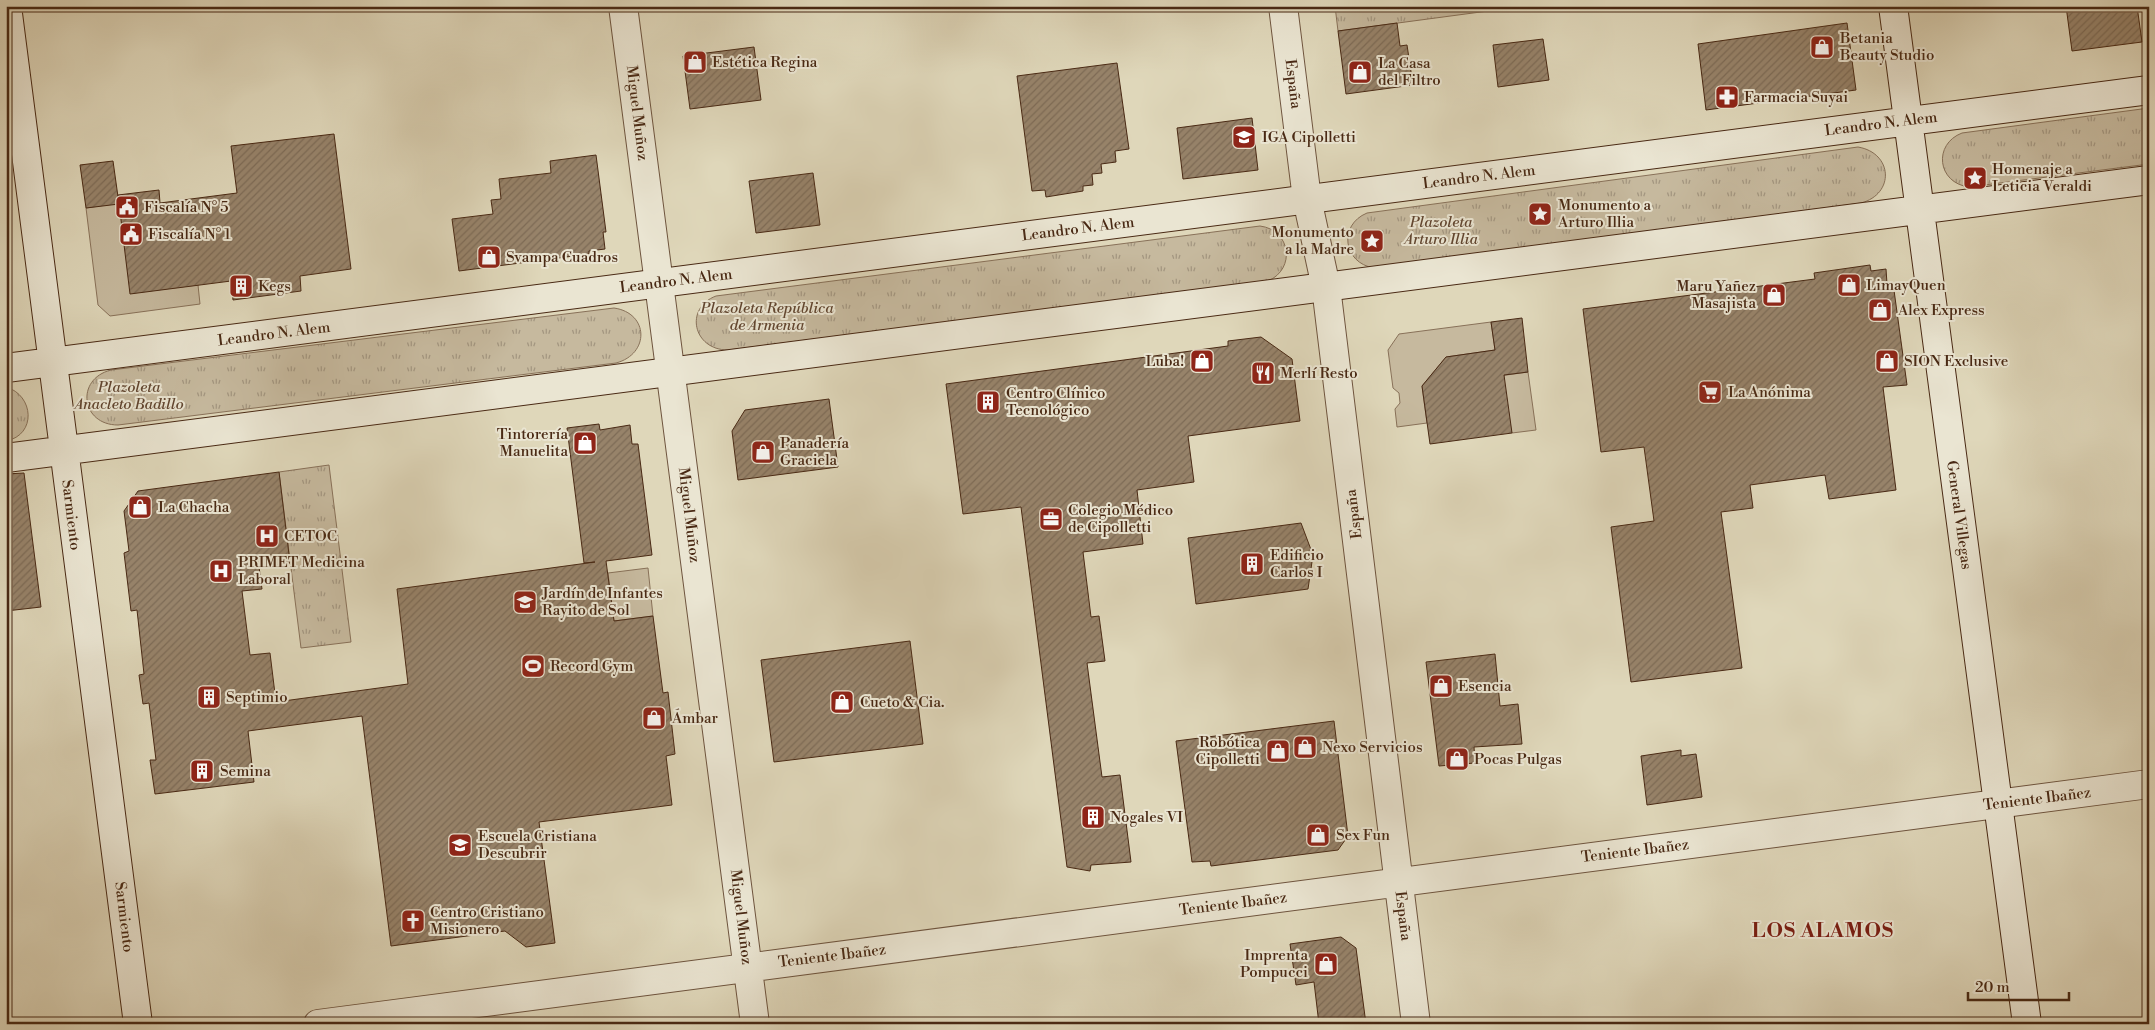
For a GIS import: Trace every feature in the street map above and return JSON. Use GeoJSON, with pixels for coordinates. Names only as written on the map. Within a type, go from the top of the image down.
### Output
{"type":"FeatureCollection","features":[{"type":"Feature","properties":{"kind":"street","name":"Sarmiento"},"geometry":{"type":"LineString","coordinates":[[7,6],[138,1024]]}},
{"type":"Feature","properties":{"kind":"street","name":"Miguel Muñoz"},"geometry":{"type":"LineString","coordinates":[[623,6],[756,1024]]}},
{"type":"Feature","properties":{"kind":"street","name":"España"},"geometry":{"type":"LineString","coordinates":[[1283,6],[1307,199],[1326,287],[1416,1024]]}},
{"type":"Feature","properties":{"kind":"street","name":"General Villegas"},"geometry":{"type":"LineString","coordinates":[[1893,6],[2027,1024]]}},
{"type":"Feature","properties":{"kind":"street","name":"Leandro N. Alem"},"geometry":{"type":"LineString","coordinates":[[6,368],[2149,90]]}},
{"type":"Feature","properties":{"kind":"street"},"geometry":{"type":"LineString","coordinates":[[6,458],[2149,180]]}},
{"type":"Feature","properties":{"kind":"street","name":"Teniente Ibañez"},"geometry":{"type":"LineString","coordinates":[[318,1024],[2149,784]]}},
{"type":"Feature","properties":{"kind":"green space"},"geometry":{"type":"Polygon","coordinates":[[[1335,6],[1488,6],[1488,11],[1338,31],[1335,6]]]}},
{"type":"Feature","properties":{"kind":"green space"},"geometry":{"type":"Polygon","coordinates":[[[2149,108],[2149,164],[1969,187],[1958,184],[1945,171],[1943,154],[1946,146],[1953,138],[1962,133],[2149,108]]]}},
{"type":"Feature","properties":{"kind":"green space","name":"Plazoleta Arturo Illia"},"geometry":{"type":"Polygon","coordinates":[[[1858,147],[1870,151],[1878,157],[1883,165],[1885,174],[1884,183],[1880,191],[1872,198],[1861,203],[1374,268],[1364,265],[1356,259],[1348,243],[1348,234],[1352,226],[1367,213],[1858,147]]]}},
{"type":"Feature","properties":{"kind":"green space"},"geometry":{"type":"Polygon","coordinates":[[[119,203],[140,292],[198,285],[200,304],[110,316],[98,305],[86,208],[119,203]]]}},
{"type":"Feature","properties":{"kind":"green space","name":"Plazoleta República de Armenia"},"geometry":{"type":"Polygon","coordinates":[[[1260,226],[1270,229],[1278,235],[1284,242],[1286,250],[1283,268],[1268,281],[728,350],[716,348],[707,343],[700,336],[697,328],[699,310],[706,302],[716,296],[1260,226]]]}},
{"type":"Feature","properties":{"kind":"green space","name":"Plazoleta Anacleto Badillo"},"geometry":{"type":"Polygon","coordinates":[[[614,308],[626,311],[634,317],[639,325],[641,334],[640,343],[635,351],[627,358],[616,363],[118,425],[106,423],[96,418],[90,410],[87,401],[88,391],[92,382],[99,375],[111,370],[614,308]]]}},
{"type":"Feature","properties":{"kind":"green space"},"geometry":{"type":"Polygon","coordinates":[[[1491,322],[1495,350],[1446,357],[1422,386],[1427,423],[1397,427],[1395,409],[1400,403],[1399,393],[1393,388],[1388,350],[1399,334],[1491,322]]]}},
{"type":"Feature","properties":{"kind":"green space"},"geometry":{"type":"Polygon","coordinates":[[[1528,372],[1536,430],[1512,433],[1485,378],[1528,372]]]}},
{"type":"Feature","properties":{"kind":"green space"},"geometry":{"type":"Polygon","coordinates":[[[6,387],[15,391],[22,398],[28,415],[23,431],[16,437],[6,441],[6,387]]]}},
{"type":"Feature","properties":{"kind":"green space"},"geometry":{"type":"Polygon","coordinates":[[[329,465],[351,642],[301,648],[279,472],[329,465]]]}},
{"type":"Feature","properties":{"kind":"green space"},"geometry":{"type":"Polygon","coordinates":[[[648,568],[653,616],[614,621],[608,573],[648,568]]]}},
{"type":"Feature","properties":{"kind":"building"},"geometry":{"type":"Polygon","coordinates":[[[2066,6],[2137,6],[2142,42],[2072,51],[2066,6]]]}},
{"type":"Feature","properties":{"kind":"building"},"geometry":{"type":"Polygon","coordinates":[[[1397,23],[1400,46],[1407,45],[1413,85],[1346,94],[1338,31],[1397,23]]]}},
{"type":"Feature","properties":{"kind":"building"},"geometry":{"type":"Polygon","coordinates":[[[1847,23],[1856,90],[1706,110],[1698,44],[1847,23]]]}},
{"type":"Feature","properties":{"kind":"building"},"geometry":{"type":"Polygon","coordinates":[[[1543,39],[1549,80],[1498,87],[1493,45],[1543,39]]]}},
{"type":"Feature","properties":{"kind":"building"},"geometry":{"type":"Polygon","coordinates":[[[754,47],[761,100],[690,109],[683,56],[754,47]]]}},
{"type":"Feature","properties":{"kind":"building"},"geometry":{"type":"Polygon","coordinates":[[[1117,63],[1129,149],[1115,151],[1116,162],[1101,164],[1102,173],[1092,174],[1093,185],[1083,186],[1083,191],[1046,197],[1045,190],[1032,191],[1017,76],[1117,63]]]}},
{"type":"Feature","properties":{"kind":"building"},"geometry":{"type":"Polygon","coordinates":[[[1252,118],[1258,170],[1183,179],[1177,128],[1252,118]]]}},
{"type":"Feature","properties":{"kind":"building"},"geometry":{"type":"Polygon","coordinates":[[[334,134],[351,269],[300,276],[301,291],[233,300],[231,281],[130,294],[118,195],[159,190],[160,203],[237,193],[231,146],[334,134]]]}},
{"type":"Feature","properties":{"kind":"building"},"geometry":{"type":"Polygon","coordinates":[[[596,155],[606,232],[603,232],[605,249],[589,251],[589,254],[459,271],[452,219],[493,214],[491,200],[501,199],[499,179],[551,173],[550,161],[596,155]]]}},
{"type":"Feature","properties":{"kind":"building"},"geometry":{"type":"Polygon","coordinates":[[[113,161],[119,204],[86,208],[80,165],[113,161]]]}},
{"type":"Feature","properties":{"kind":"building"},"geometry":{"type":"Polygon","coordinates":[[[813,173],[820,225],[756,233],[749,181],[813,173]]]}},
{"type":"Feature","properties":{"kind":"building"},"geometry":{"type":"Polygon","coordinates":[[[1870,265],[1871,271],[1886,269],[1887,284],[1893,283],[1907,385],[1883,387],[1896,490],[1829,499],[1825,475],[1750,485],[1753,508],[1721,512],[1742,668],[1631,682],[1611,527],[1654,521],[1644,447],[1601,452],[1583,309],[1815,279],[1814,273],[1870,265]]]}},
{"type":"Feature","properties":{"kind":"building"},"geometry":{"type":"Polygon","coordinates":[[[1522,318],[1528,372],[1504,375],[1512,433],[1430,444],[1422,386],[1446,357],[1495,350],[1491,322],[1522,318]]]}},
{"type":"Feature","properties":{"kind":"building"},"geometry":{"type":"Polygon","coordinates":[[[1261,337],[1292,359],[1300,421],[1188,436],[1194,482],[1137,490],[1143,544],[1083,552],[1091,617],[1099,616],[1105,661],[1087,663],[1102,777],[1120,775],[1131,862],[1091,865],[1090,871],[1067,867],[1021,507],[963,514],[946,384],[1228,346],[1228,341],[1261,337]]]}},
{"type":"Feature","properties":{"kind":"building"},"geometry":{"type":"Polygon","coordinates":[[[829,399],[838,467],[738,480],[732,431],[745,410],[829,399]]]}},
{"type":"Feature","properties":{"kind":"building"},"geometry":{"type":"Polygon","coordinates":[[[599,424],[600,430],[630,425],[632,444],[638,444],[652,555],[606,561],[614,621],[653,616],[663,693],[668,692],[675,754],[666,756],[672,805],[539,822],[555,943],[526,947],[505,931],[391,946],[362,716],[248,731],[254,782],[155,794],[150,760],[156,760],[149,703],[143,704],[139,675],[144,674],[137,610],[131,611],[124,553],[129,551],[124,511],[138,491],[279,472],[290,563],[259,567],[262,589],[242,591],[250,655],[270,653],[276,702],[408,684],[397,589],[595,562],[584,563],[567,428],[599,424]]]}},
{"type":"Feature","properties":{"kind":"building"},"geometry":{"type":"Polygon","coordinates":[[[24,473],[41,607],[6,611],[6,474],[24,473]]]}},
{"type":"Feature","properties":{"kind":"building","name":"Edificio Carlos I"},"geometry":{"type":"Polygon","coordinates":[[[1301,523],[1313,555],[1308,589],[1196,604],[1188,538],[1301,523]]]}},
{"type":"Feature","properties":{"kind":"building","name":"Cueto & Cia."},"geometry":{"type":"Polygon","coordinates":[[[910,641],[923,744],[774,762],[761,660],[910,641]]]}},
{"type":"Feature","properties":{"kind":"building"},"geometry":{"type":"Polygon","coordinates":[[[1495,654],[1500,706],[1518,704],[1522,744],[1474,747],[1475,763],[1439,766],[1426,662],[1495,654]]]}},
{"type":"Feature","properties":{"kind":"building"},"geometry":{"type":"Polygon","coordinates":[[[1334,721],[1348,836],[1338,850],[1211,866],[1210,861],[1192,862],[1176,741],[1334,721]]]}},
{"type":"Feature","properties":{"kind":"building"},"geometry":{"type":"Polygon","coordinates":[[[1681,750],[1681,756],[1696,754],[1702,797],[1647,805],[1641,756],[1681,750]]]}},
{"type":"Feature","properties":{"kind":"building","name":"Imprenta Pompucci"},"geometry":{"type":"Polygon","coordinates":[[[1341,937],[1356,948],[1366,1024],[1319,1024],[1314,982],[1296,985],[1290,944],[1341,937]]]}},
{"type":"Feature","properties":{"kind":"place","name":"Betania Beauty Studio"},"geometry":{"type":"Point","coordinates":[1822,47]}},
{"type":"Feature","properties":{"kind":"place","name":"Estética Regina"},"geometry":{"type":"Point","coordinates":[695,62]}},
{"type":"Feature","properties":{"kind":"place","name":"La Casa del Filtro"},"geometry":{"type":"Point","coordinates":[1360,72]}},
{"type":"Feature","properties":{"kind":"place","name":"Farmacia Suyai"},"geometry":{"type":"Point","coordinates":[1727,97]}},
{"type":"Feature","properties":{"kind":"place","name":"IGA Cipolletti"},"geometry":{"type":"Point","coordinates":[1244,137]}},
{"type":"Feature","properties":{"kind":"place","name":"Homenaje a Leticia Veraldi"},"geometry":{"type":"Point","coordinates":[1975,178]}},
{"type":"Feature","properties":{"kind":"place","name":"Fiscalía N° 5"},"geometry":{"type":"Point","coordinates":[127,207]}},
{"type":"Feature","properties":{"kind":"place","name":"Monumento a Arturo Illia"},"geometry":{"type":"Point","coordinates":[1540,214]}},
{"type":"Feature","properties":{"kind":"place","name":"Fiscalía N° 1"},"geometry":{"type":"Point","coordinates":[131,234]}},
{"type":"Feature","properties":{"kind":"place","name":"Monumento a la Madre"},"geometry":{"type":"Point","coordinates":[1372,241]}},
{"type":"Feature","properties":{"kind":"place","name":"Svampa Cuadros"},"geometry":{"type":"Point","coordinates":[489,257]}},
{"type":"Feature","properties":{"kind":"place","name":"LimayQuen"},"geometry":{"type":"Point","coordinates":[1849,285]}},
{"type":"Feature","properties":{"kind":"place","name":"Kegs"},"geometry":{"type":"Point","coordinates":[241,286]}},
{"type":"Feature","properties":{"kind":"place","name":"Maru Yañez Masajista"},"geometry":{"type":"Point","coordinates":[1774,295]}},
{"type":"Feature","properties":{"kind":"place","name":"Alex Express"},"geometry":{"type":"Point","coordinates":[1880,310]}},
{"type":"Feature","properties":{"kind":"place","name":"Luba!"},"geometry":{"type":"Point","coordinates":[1202,361]}},
{"type":"Feature","properties":{"kind":"place","name":"SION Exclusive"},"geometry":{"type":"Point","coordinates":[1887,361]}},
{"type":"Feature","properties":{"kind":"place","name":"Merlí Resto"},"geometry":{"type":"Point","coordinates":[1263,373]}},
{"type":"Feature","properties":{"kind":"place","name":"La Anónima"},"geometry":{"type":"Point","coordinates":[1710,392]}},
{"type":"Feature","properties":{"kind":"place","name":"Centro Clínico Tecnológico"},"geometry":{"type":"Point","coordinates":[988,402]}},
{"type":"Feature","properties":{"kind":"place","name":"Tintorería Manuelita"},"geometry":{"type":"Point","coordinates":[585,443]}},
{"type":"Feature","properties":{"kind":"place","name":"Panadería Graciela"},"geometry":{"type":"Point","coordinates":[763,452]}},
{"type":"Feature","properties":{"kind":"place","name":"La Chacha"},"geometry":{"type":"Point","coordinates":[140,507]}},
{"type":"Feature","properties":{"kind":"place","name":"Colegio Médico de Cipolletti"},"geometry":{"type":"Point","coordinates":[1051,519]}},
{"type":"Feature","properties":{"kind":"place","name":"CETOC"},"geometry":{"type":"Point","coordinates":[267,536]}},
{"type":"Feature","properties":{"kind":"place","name":"Edificio Carlos I"},"geometry":{"type":"Point","coordinates":[1252,564]}},
{"type":"Feature","properties":{"kind":"place","name":"PRIMET Medicina Laboral"},"geometry":{"type":"Point","coordinates":[221,571]}},
{"type":"Feature","properties":{"kind":"place","name":"Jardín de Infantes Rayito de Sol"},"geometry":{"type":"Point","coordinates":[525,602]}},
{"type":"Feature","properties":{"kind":"place","name":"Record Gym"},"geometry":{"type":"Point","coordinates":[533,666]}},
{"type":"Feature","properties":{"kind":"place","name":"Esencia"},"geometry":{"type":"Point","coordinates":[1441,686]}},
{"type":"Feature","properties":{"kind":"place","name":"Septimio"},"geometry":{"type":"Point","coordinates":[209,697]}},
{"type":"Feature","properties":{"kind":"place","name":"Cueto & Cia."},"geometry":{"type":"Point","coordinates":[842,702]}},
{"type":"Feature","properties":{"kind":"place","name":"Ámbar"},"geometry":{"type":"Point","coordinates":[654,718]}},
{"type":"Feature","properties":{"kind":"place","name":"Nexo Servicios"},"geometry":{"type":"Point","coordinates":[1305,747]}},
{"type":"Feature","properties":{"kind":"place","name":"Robótica Cipolletti"},"geometry":{"type":"Point","coordinates":[1278,751]}},
{"type":"Feature","properties":{"kind":"place","name":"Pocas Pulgas"},"geometry":{"type":"Point","coordinates":[1457,759]}},
{"type":"Feature","properties":{"kind":"place","name":"Semina"},"geometry":{"type":"Point","coordinates":[202,771]}},
{"type":"Feature","properties":{"kind":"place","name":"Nogales VI"},"geometry":{"type":"Point","coordinates":[1093,817]}},
{"type":"Feature","properties":{"kind":"place","name":"Sex Fun"},"geometry":{"type":"Point","coordinates":[1318,835]}},
{"type":"Feature","properties":{"kind":"place","name":"Escuela Cristiana Descubrir"},"geometry":{"type":"Point","coordinates":[460,845]}},
{"type":"Feature","properties":{"kind":"place","name":"Centro Cristiano Misionero"},"geometry":{"type":"Point","coordinates":[413,921]}},
{"type":"Feature","properties":{"kind":"place","name":"Imprenta Pompucci"},"geometry":{"type":"Point","coordinates":[1326,964]}},
{"type":"Feature","properties":{"kind":"district","name":"LOS ALAMOS"},"geometry":{"type":"Point","coordinates":[1823,931]}}]}
